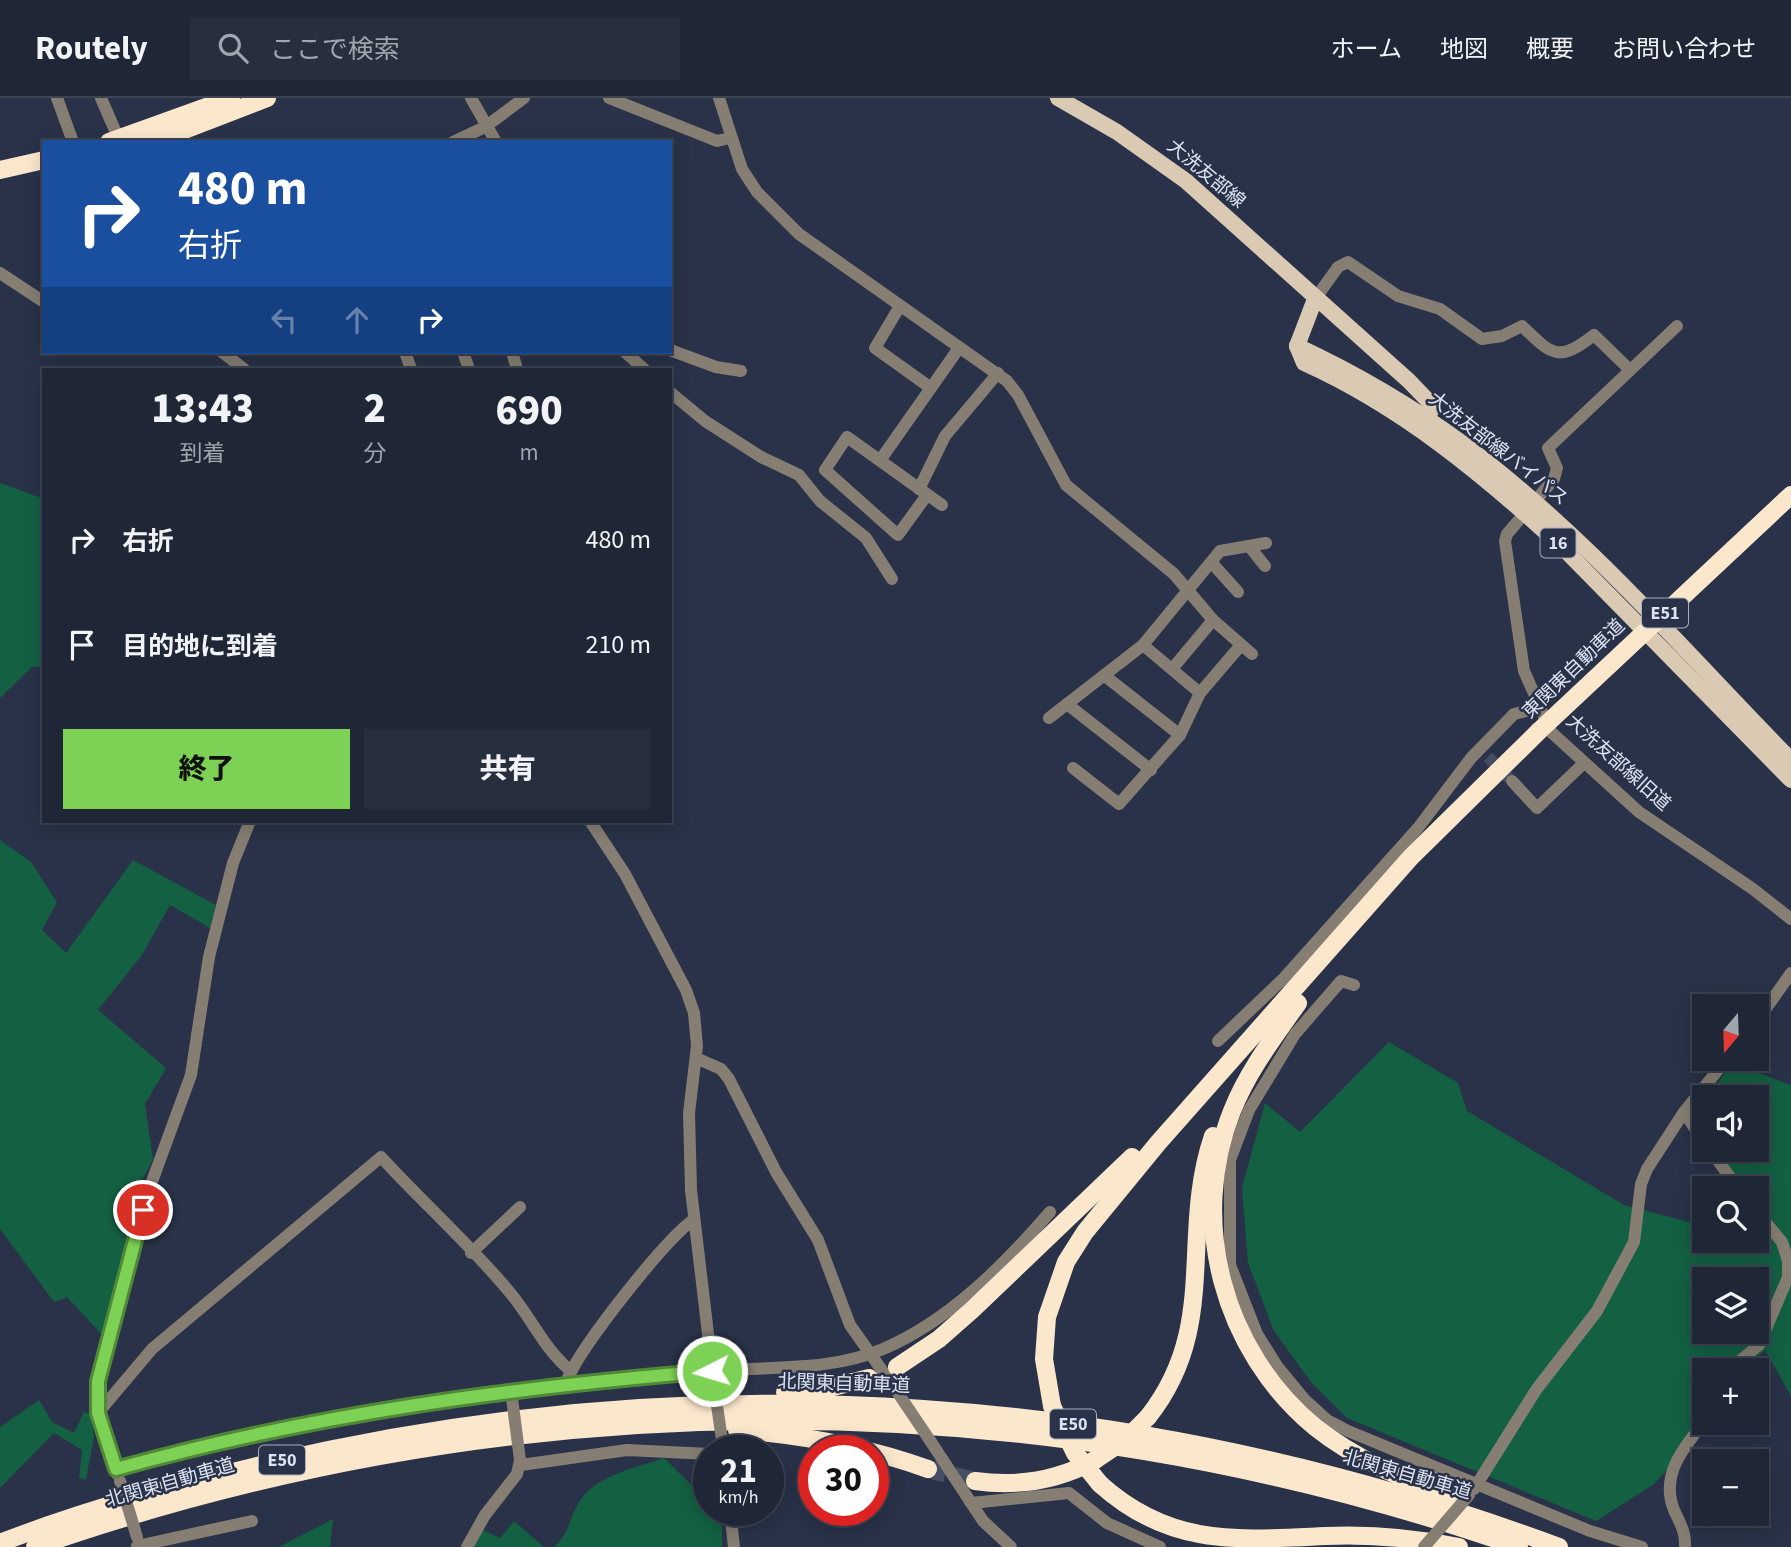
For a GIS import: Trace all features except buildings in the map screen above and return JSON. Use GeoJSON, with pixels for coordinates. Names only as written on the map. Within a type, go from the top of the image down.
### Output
{"type":"FeatureCollection","features":[{"type":"Feature","properties":{"kind":"highway"},"geometry":{"type":"LineString","coordinates":[[119,140],[231,98]]}},
{"type":"Feature","properties":{"kind":"highway"},"geometry":{"type":"LineString","coordinates":[[158,140],[267,98]]}},
{"type":"Feature","properties":{"kind":"highway"},"geometry":{"type":"LineString","coordinates":[[0,170],[42,160]]}},
{"type":"Feature","properties":{"kind":"highway"},"geometry":{"type":"LineString","coordinates":[[0,180],[42,171]]}},
{"type":"Feature","properties":{"kind":"highway","name":"東関東自動車道"},"geometry":{"type":"LineString","coordinates":[[1293,999],[1480,790],[1539,731],[1791,495]]}},
{"type":"Feature","properties":{"kind":"highway"},"geometry":{"type":"LineString","coordinates":[[897,1367],[939,1339],[1037,1250],[1293,999]]}},
{"type":"Feature","properties":{"kind":"highway"},"geometry":{"type":"LineString","coordinates":[[1293,999],[1120,1188],[1066,1262],[1051,1300],[1044,1338],[1046,1378],[1052,1406],[1075,1453],[1100,1484],[1148,1519],[1206,1538],[1248,1541],[1328,1536],[1384,1537],[1459,1547]]}},
{"type":"Feature","properties":{"kind":"highway"},"geometry":{"type":"LineString","coordinates":[[975,1481],[1008,1484],[1047,1480],[1077,1470],[1125,1440],[1148,1417],[1171,1385],[1190,1335],[1195,1292],[1198,1199],[1212,1137],[1245,1069],[1293,999]]}},
{"type":"Feature","properties":{"kind":"highway"},"geometry":{"type":"LineString","coordinates":[[1293,999],[1243,1085],[1231,1113],[1217,1162],[1213,1206],[1216,1250],[1226,1297],[1239,1329],[1259,1365],[1285,1398],[1317,1429],[1343,1447],[1392,1473],[1570,1547]]}},
{"type":"Feature","properties":{"kind":"highway"},"geometry":{"type":"LineString","coordinates":[[573,1413],[684,1399],[833,1387],[869,1378]]}},
{"type":"Feature","properties":{"kind":"highway","name":"北関東自動車道"},"geometry":{"type":"LineString","coordinates":[[0,1543],[145,1496],[306,1455],[470,1426],[573,1413],[793,1402],[958,1410],[1094,1427],[1219,1449],[1349,1479],[1433,1503],[1559,1547]]}},
{"type":"Feature","properties":{"kind":"highway","name":"北関東自動車道"},"geometry":{"type":"LineString","coordinates":[[35,1547],[170,1504],[295,1472],[399,1451],[534,1432],[684,1421],[777,1419],[873,1421],[1022,1432],[1217,1463],[1381,1503],[1519,1547]]}},
{"type":"Feature","properties":{"kind":"highway"},"geometry":{"type":"LineString","coordinates":[[534,1432],[685,1429],[769,1432],[853,1445],[928,1469]]}},
{"type":"Feature","properties":{"kind":"main road","name":"大洗友部線"},"geometry":{"type":"LineString","coordinates":[[1058,98],[1117,132],[1186,180],[1434,407],[1426,417]]}},
{"type":"Feature","properties":{"kind":"main road"},"geometry":{"type":"LineString","coordinates":[[1297,346],[1315,299]]}},
{"type":"Feature","properties":{"kind":"main road","name":"大洗友部線バイパス"},"geometry":{"type":"LineString","coordinates":[[1297,346],[1426,417],[1530,508],[1563,548],[1791,780]]}},
{"type":"Feature","properties":{"kind":"main road","name":"大洗友部線バイパス"},"geometry":{"type":"LineString","coordinates":[[1297,346],[1304,363],[1406,420],[1575,539],[1791,760]]}},
{"type":"Feature","properties":{"kind":"street"},"geometry":{"type":"LineString","coordinates":[[57,98],[71,138]]}},
{"type":"Feature","properties":{"kind":"street"},"geometry":{"type":"LineString","coordinates":[[101,98],[116,140]]}},
{"type":"Feature","properties":{"kind":"street"},"geometry":{"type":"LineString","coordinates":[[471,98],[495,140]]}},
{"type":"Feature","properties":{"kind":"street"},"geometry":{"type":"LineString","coordinates":[[457,140],[485,127],[524,98]]}},
{"type":"Feature","properties":{"kind":"street"},"geometry":{"type":"LineString","coordinates":[[609,98],[717,141],[730,138]]}},
{"type":"Feature","properties":{"kind":"street"},"geometry":{"type":"LineString","coordinates":[[719,98],[730,138],[750,182],[785,220],[809,241],[998,373],[1018,395],[1066,485],[1174,575],[1213,620],[1252,654]]}},
{"type":"Feature","properties":{"kind":"street"},"geometry":{"type":"LineString","coordinates":[[1315,299],[1338,267],[1348,262],[1398,296],[1440,309],[1482,339],[1502,336],[1521,326],[1552,353],[1563,354],[1574,350],[1594,335],[1629,369],[1678,326]]}},
{"type":"Feature","properties":{"kind":"street"},"geometry":{"type":"LineString","coordinates":[[0,274],[42,301]]}},
{"type":"Feature","properties":{"kind":"street"},"geometry":{"type":"LineString","coordinates":[[900,306],[875,348],[931,388]]}},
{"type":"Feature","properties":{"kind":"street"},"geometry":{"type":"LineString","coordinates":[[881,459],[959,348]]}},
{"type":"Feature","properties":{"kind":"street"},"geometry":{"type":"LineString","coordinates":[[672,351],[716,367],[741,371]]}},
{"type":"Feature","properties":{"kind":"street"},"geometry":{"type":"LineString","coordinates":[[225,354],[243,368]]}},
{"type":"Feature","properties":{"kind":"street"},"geometry":{"type":"LineString","coordinates":[[627,354],[643,368]]}},
{"type":"Feature","properties":{"kind":"street","name":"大洗友部線旧道"},"geometry":{"type":"LineString","coordinates":[[1629,369],[1548,448],[1557,468],[1554,479],[1507,534],[1504,550],[1524,671],[1538,708],[1557,740],[1639,812],[1743,882],[1791,919]]}},
{"type":"Feature","properties":{"kind":"street"},"geometry":{"type":"LineString","coordinates":[[942,505],[923,492],[881,459],[847,438],[825,470],[898,535],[923,492],[945,436],[998,373]]}},
{"type":"Feature","properties":{"kind":"street"},"geometry":{"type":"LineString","coordinates":[[672,393],[727,435],[761,457],[799,475],[820,501],[866,538],[892,579]]}},
{"type":"Feature","properties":{"kind":"street"},"geometry":{"type":"LineString","coordinates":[[1049,718],[1143,645],[1220,551],[1266,543]]}},
{"type":"Feature","properties":{"kind":"street"},"geometry":{"type":"LineString","coordinates":[[1249,546],[1265,566]]}},
{"type":"Feature","properties":{"kind":"street"},"geometry":{"type":"LineString","coordinates":[[1212,563],[1238,592]]}},
{"type":"Feature","properties":{"kind":"street"},"geometry":{"type":"LineString","coordinates":[[1172,669],[1213,620]]}},
{"type":"Feature","properties":{"kind":"street"},"geometry":{"type":"LineString","coordinates":[[1143,645],[1200,693]]}},
{"type":"Feature","properties":{"kind":"street"},"geometry":{"type":"LineString","coordinates":[[1073,768],[1119,804],[1181,735],[1200,693],[1241,645]]}},
{"type":"Feature","properties":{"kind":"street"},"geometry":{"type":"LineString","coordinates":[[1105,676],[1181,735]]}},
{"type":"Feature","properties":{"kind":"street"},"geometry":{"type":"LineString","coordinates":[[1067,704],[1150,770]]}},
{"type":"Feature","properties":{"kind":"street"},"geometry":{"type":"LineString","coordinates":[[1218,1041],[1284,978],[1484,753],[1514,714],[1538,708]]}},
{"type":"Feature","properties":{"kind":"street"},"geometry":{"type":"LineString","coordinates":[[1512,781],[1537,808],[1584,763]]}},
{"type":"Feature","properties":{"kind":"street"},"geometry":{"type":"LineString","coordinates":[[249,823],[233,863],[209,957],[194,1063],[158,1162],[113,1313],[98,1381],[98,1413],[137,1543],[252,1521]]}},
{"type":"Feature","properties":{"kind":"street"},"geometry":{"type":"LineString","coordinates":[[591,823],[621,867],[686,990],[696,1026],[696,1058],[689,1113],[693,1220],[721,1435]]}},
{"type":"Feature","properties":{"kind":"street"},"geometry":{"type":"LineString","coordinates":[[1769,1004],[1791,973]]}},
{"type":"Feature","properties":{"kind":"street"},"geometry":{"type":"LineString","coordinates":[[1354,985],[1341,981],[1305,1019],[1241,1125],[1230,1160],[1230,1265],[1248,1317],[1265,1350],[1318,1412],[1375,1444],[1474,1490],[1642,1547]]}},
{"type":"Feature","properties":{"kind":"street"},"geometry":{"type":"LineString","coordinates":[[696,1058],[722,1069],[729,1079],[776,1172],[818,1240],[844,1312],[864,1348],[898,1393],[983,1521],[1011,1547]]}},
{"type":"Feature","properties":{"kind":"street"},"geometry":{"type":"LineString","coordinates":[[1424,1547],[1474,1490],[1536,1390],[1597,1311],[1634,1242],[1642,1184],[1647,1169],[1684,1112],[1717,1071]]}},
{"type":"Feature","properties":{"kind":"street"},"geometry":{"type":"LineString","coordinates":[[1684,1112],[1692,1124]]}},
{"type":"Feature","properties":{"kind":"street"},"geometry":{"type":"LineString","coordinates":[[98,1413],[152,1349],[381,1157],[512,1295],[532,1320],[543,1342],[571,1371]]}},
{"type":"Feature","properties":{"kind":"street"},"geometry":{"type":"LineString","coordinates":[[471,1253],[520,1207]]}},
{"type":"Feature","properties":{"kind":"street"},"geometry":{"type":"LineString","coordinates":[[118,1475],[215,1442],[328,1417],[512,1395],[565,1385],[821,1364],[870,1353],[917,1331],[967,1294],[1007,1260],[1050,1212]]}},
{"type":"Feature","properties":{"kind":"street"},"geometry":{"type":"LineString","coordinates":[[565,1385],[571,1371],[664,1247],[693,1220]]}},
{"type":"Feature","properties":{"kind":"street"},"geometry":{"type":"LineString","coordinates":[[1743,1358],[1759,1345],[1788,1277],[1788,1261],[1782,1242],[1769,1226]]}},
{"type":"Feature","properties":{"kind":"street"},"geometry":{"type":"LineString","coordinates":[[467,1547],[520,1462],[512,1395]]}},
{"type":"Feature","properties":{"kind":"street"},"geometry":{"type":"LineString","coordinates":[[1685,1547],[1684,1529],[1670,1497],[1668,1479],[1696,1435]]}},
{"type":"Feature","properties":{"kind":"street"},"geometry":{"type":"LineString","coordinates":[[520,1462],[626,1450],[693,1453]]}},
{"type":"Feature","properties":{"kind":"street"},"geometry":{"type":"LineString","coordinates":[[971,1503],[1069,1493],[1107,1523],[1160,1547]]}},
{"type":"Feature","properties":{"kind":"street"},"geometry":{"type":"LineString","coordinates":[[732,1526],[734,1547]]}},
{"type":"Feature","properties":{"kind":"green space"},"geometry":{"type":"Polygon","coordinates":[[[0,483],[42,498],[42,666],[32,667],[0,698],[0,483]]]}},
{"type":"Feature","properties":{"kind":"green space"},"geometry":{"type":"Polygon","coordinates":[[[0,840],[31,862],[57,902],[42,930],[66,953],[133,860],[216,905],[210,928],[170,905],[142,955],[98,1010],[166,1068],[145,1104],[153,1159],[139,1186],[137,1218],[103,1336],[67,1297],[54,1302],[0,1229],[0,840]]]}},
{"type":"Feature","properties":{"kind":"green space"},"geometry":{"type":"Polygon","coordinates":[[[1389,1042],[1458,1083],[1467,1111],[1624,1205],[1692,1223],[1692,1253],[1769,1253],[1769,1176],[1732,1176],[1723,1162],[1769,1162],[1769,1085],[1716,1085],[1726,1071],[1753,1071],[1791,1085],[1791,1396],[1765,1350],[1757,1358],[1692,1358],[1692,1435],[1700,1435],[1653,1485],[1596,1521],[1347,1418],[1311,1382],[1274,1331],[1248,1263],[1242,1188],[1265,1103],[1300,1132],[1389,1042]]]}},
{"type":"Feature","properties":{"kind":"green space"},"geometry":{"type":"Polygon","coordinates":[[[39,1400],[52,1422],[74,1433],[84,1412],[91,1414],[94,1437],[86,1480],[79,1478],[82,1450],[54,1433],[0,1488],[0,1427],[39,1400]]]}},
{"type":"Feature","properties":{"kind":"green space"},"geometry":{"type":"Polygon","coordinates":[[[664,1458],[693,1486],[693,1526],[722,1526],[722,1547],[554,1547],[566,1532],[585,1494],[605,1479],[664,1458]]]}},
{"type":"Feature","properties":{"kind":"green space"},"geometry":{"type":"Polygon","coordinates":[[[333,1519],[330,1547],[279,1547],[333,1519]]]}},
{"type":"Feature","properties":{"kind":"green space"},"geometry":{"type":"Polygon","coordinates":[[[514,1521],[544,1547],[471,1547],[481,1529],[500,1538],[514,1521]]]}},
{"type":"Feature","properties":{"kind":"tunnel"},"geometry":{"type":"LineString","coordinates":[[1488,757],[1512,781]]}},
{"type":"Feature","properties":{"kind":"tunnel"},"geometry":{"type":"LineString","coordinates":[[928,1469],[975,1481]]}},
{"type":"Feature","properties":{"kind":"route"},"geometry":{"type":"LineString","coordinates":[[143,1210],[113,1313],[97,1390],[98,1413],[116,1469],[215,1442],[328,1417],[444,1399],[643,1376],[712,1371]]}}]}
